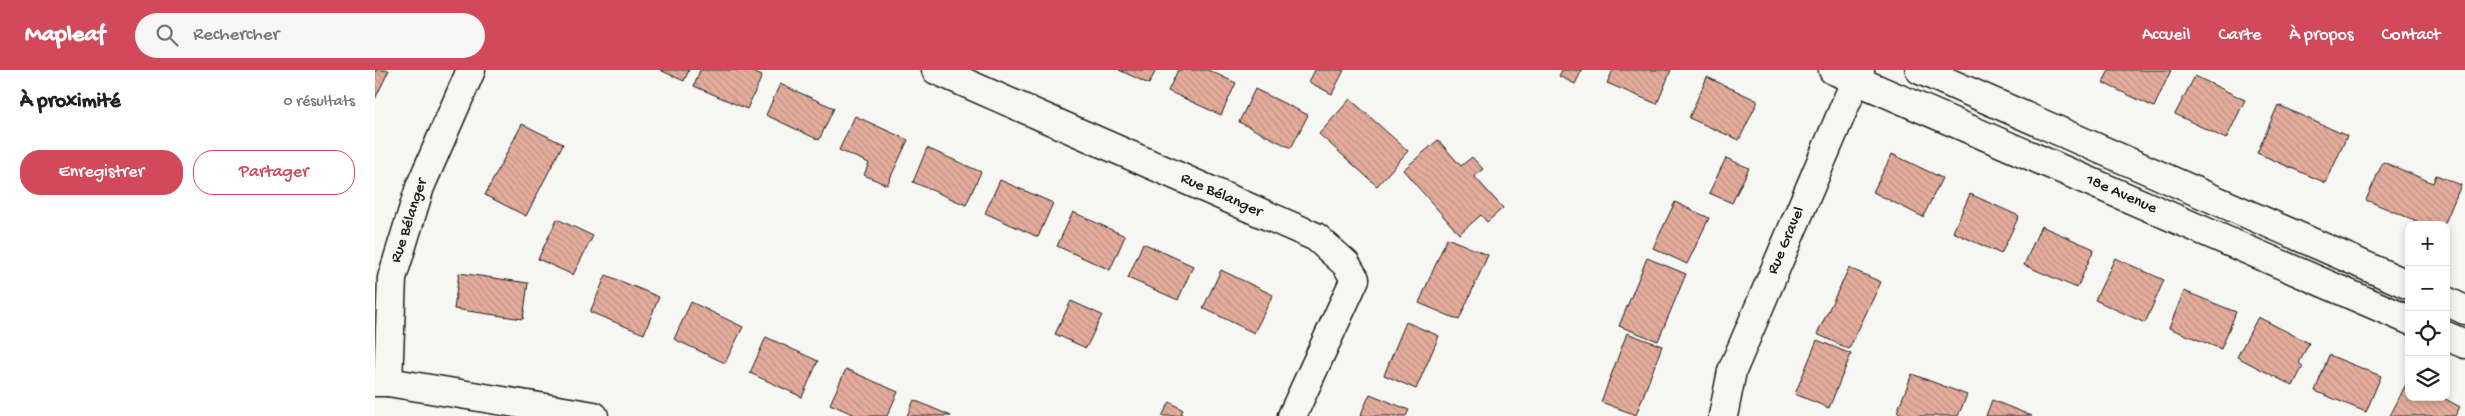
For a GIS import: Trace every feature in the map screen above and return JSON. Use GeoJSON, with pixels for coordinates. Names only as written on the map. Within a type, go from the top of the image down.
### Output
{"type":"FeatureCollection","features":[{"type":"Feature","properties":{"kind":"street","name":"Rue Bélanger"},"geometry":{"type":"LineString","coordinates":[[381,382],[392,278],[420,187],[471,70]]}},
{"type":"Feature","properties":{"kind":"street","name":"Rue Bélanger"},"geometry":{"type":"LineString","coordinates":[[936,70],[1315,237],[1346,264],[1355,279],[1292,416]]}},
{"type":"Feature","properties":{"kind":"street","name":"18e Avenue"},"geometry":{"type":"LineString","coordinates":[[1920,70],[2405,283]]}},
{"type":"Feature","properties":{"kind":"street","name":"18e Avenue"},"geometry":{"type":"LineString","coordinates":[[1850,73],[2405,318]]}},
{"type":"Feature","properties":{"kind":"street","name":"Rue Gravel"},"geometry":{"type":"LineString","coordinates":[[1723,416],[1732,371],[1850,73]]}},
{"type":"Feature","properties":{"kind":"street"},"geometry":{"type":"LineString","coordinates":[[2450,303],[2465,310]]}},
{"type":"Feature","properties":{"kind":"street"},"geometry":{"type":"LineString","coordinates":[[2450,338],[2465,344]]}},
{"type":"Feature","properties":{"kind":"street"},"geometry":{"type":"LineString","coordinates":[[381,382],[594,416]]}},
{"type":"Feature","properties":{"kind":"building"},"geometry":{"type":"Polygon","coordinates":[[[375,70],[389,70],[375,99],[375,70]]]}},
{"type":"Feature","properties":{"kind":"building"},"geometry":{"type":"Polygon","coordinates":[[[660,70],[689,70],[684,81],[660,70]]]}},
{"type":"Feature","properties":{"kind":"building"},"geometry":{"type":"Polygon","coordinates":[[[700,70],[748,70],[762,76],[747,109],[694,86],[700,70]]]}},
{"type":"Feature","properties":{"kind":"building"},"geometry":{"type":"Polygon","coordinates":[[[1119,70],[1156,70],[1149,84],[1119,70]]]}},
{"type":"Feature","properties":{"kind":"building"},"geometry":{"type":"Polygon","coordinates":[[[1178,70],[1208,70],[1236,83],[1221,115],[1168,91],[1178,70]]]}},
{"type":"Feature","properties":{"kind":"building"},"geometry":{"type":"Polygon","coordinates":[[[1315,70],[1344,70],[1332,94],[1309,82],[1315,70]]]}},
{"type":"Feature","properties":{"kind":"building"},"geometry":{"type":"Polygon","coordinates":[[[1562,70],[1582,70],[1575,84],[1559,76],[1562,70]]]}},
{"type":"Feature","properties":{"kind":"building"},"geometry":{"type":"Polygon","coordinates":[[[1613,70],[1671,70],[1657,104],[1607,83],[1613,70]]]}},
{"type":"Feature","properties":{"kind":"building"},"geometry":{"type":"Polygon","coordinates":[[[2109,70],[2171,70],[2154,107],[2103,83],[2109,70]]]}},
{"type":"Feature","properties":{"kind":"building"},"geometry":{"type":"Polygon","coordinates":[[[2195,76],[2245,100],[2226,139],[2175,114],[2195,76]]]}},
{"type":"Feature","properties":{"kind":"building"},"geometry":{"type":"Polygon","coordinates":[[[1707,77],[1758,101],[1739,140],[1689,118],[1707,77]]]}},
{"type":"Feature","properties":{"kind":"building"},"geometry":{"type":"Polygon","coordinates":[[[780,84],[834,108],[819,140],[766,115],[780,84]]]}},
{"type":"Feature","properties":{"kind":"building"},"geometry":{"type":"Polygon","coordinates":[[[1255,89],[1308,115],[1291,148],[1239,122],[1255,89]]]}},
{"type":"Feature","properties":{"kind":"building"},"geometry":{"type":"Polygon","coordinates":[[[1350,99],[1408,151],[1377,186],[1319,134],[1350,99]]]}},
{"type":"Feature","properties":{"kind":"building"},"geometry":{"type":"Polygon","coordinates":[[[2278,105],[2347,136],[2326,183],[2257,153],[2278,105]]]}},
{"type":"Feature","properties":{"kind":"building"},"geometry":{"type":"Polygon","coordinates":[[[855,116],[908,140],[887,185],[864,175],[869,163],[839,150],[855,116]]]}},
{"type":"Feature","properties":{"kind":"building"},"geometry":{"type":"Polygon","coordinates":[[[522,124],[563,144],[526,216],[485,195],[522,124]]]}},
{"type":"Feature","properties":{"kind":"building"},"geometry":{"type":"Polygon","coordinates":[[[1438,140],[1461,166],[1472,157],[1483,169],[1474,176],[1503,208],[1487,222],[1481,215],[1459,234],[1403,170],[1438,140]]]}},
{"type":"Feature","properties":{"kind":"building"},"geometry":{"type":"Polygon","coordinates":[[[927,148],[981,172],[966,205],[913,182],[927,148]]]}},
{"type":"Feature","properties":{"kind":"building"},"geometry":{"type":"Polygon","coordinates":[[[1892,154],[1942,178],[1923,217],[1873,192],[1892,154]]]}},
{"type":"Feature","properties":{"kind":"building"},"geometry":{"type":"Polygon","coordinates":[[[1726,158],[1749,168],[1732,203],[1709,193],[1726,158]]]}},
{"type":"Feature","properties":{"kind":"building"},"geometry":{"type":"Polygon","coordinates":[[[2383,162],[2433,183],[2436,175],[2461,185],[2446,221],[2416,221],[2366,200],[2383,162]]]}},
{"type":"Feature","properties":{"kind":"building"},"geometry":{"type":"Polygon","coordinates":[[[1000,180],[1053,203],[1038,237],[985,213],[1000,180]]]}},
{"type":"Feature","properties":{"kind":"building"},"geometry":{"type":"Polygon","coordinates":[[[1970,194],[2019,216],[2001,254],[1953,232],[1970,194]]]}},
{"type":"Feature","properties":{"kind":"building"},"geometry":{"type":"Polygon","coordinates":[[[1675,202],[1709,218],[1687,264],[1653,248],[1675,202]]]}},
{"type":"Feature","properties":{"kind":"building"},"geometry":{"type":"Polygon","coordinates":[[[1073,212],[1125,236],[1110,270],[1057,246],[1073,212]]]}},
{"type":"Feature","properties":{"kind":"building"},"geometry":{"type":"Polygon","coordinates":[[[557,219],[593,236],[573,275],[538,259],[557,219]]]}},
{"type":"Feature","properties":{"kind":"building"},"geometry":{"type":"Polygon","coordinates":[[[2041,226],[2094,249],[2077,288],[2024,265],[2041,226]]]}},
{"type":"Feature","properties":{"kind":"building"},"geometry":{"type":"Polygon","coordinates":[[[1447,238],[1488,255],[1459,320],[1419,303],[1447,238]]]}},
{"type":"Feature","properties":{"kind":"building"},"geometry":{"type":"Polygon","coordinates":[[[1143,243],[1193,266],[1178,300],[1128,278],[1143,243]]]}},
{"type":"Feature","properties":{"kind":"building"},"geometry":{"type":"Polygon","coordinates":[[[1647,258],[1686,274],[1658,341],[1619,326],[1647,258]]]}},
{"type":"Feature","properties":{"kind":"building"},"geometry":{"type":"Polygon","coordinates":[[[2115,258],[2164,280],[2145,323],[2095,300],[2115,258]]]}},
{"type":"Feature","properties":{"kind":"building"},"geometry":{"type":"Polygon","coordinates":[[[1849,268],[1881,282],[1849,349],[1817,334],[1849,268]]]}},
{"type":"Feature","properties":{"kind":"building"},"geometry":{"type":"Polygon","coordinates":[[[1221,270],[1273,295],[1254,333],[1203,308],[1221,270]]]}},
{"type":"Feature","properties":{"kind":"building"},"geometry":{"type":"Polygon","coordinates":[[[459,273],[528,283],[523,319],[454,309],[459,273]]]}},
{"type":"Feature","properties":{"kind":"building"},"geometry":{"type":"Polygon","coordinates":[[[606,275],[659,297],[644,334],[590,312],[606,275]]]}},
{"type":"Feature","properties":{"kind":"building"},"geometry":{"type":"Polygon","coordinates":[[[2184,291],[2236,312],[2221,349],[2169,328],[2184,291]]]}},
{"type":"Feature","properties":{"kind":"building"},"geometry":{"type":"Polygon","coordinates":[[[1071,301],[1102,315],[1086,348],[1055,334],[1071,301]]]}},
{"type":"Feature","properties":{"kind":"building"},"geometry":{"type":"Polygon","coordinates":[[[691,302],[743,327],[725,363],[674,339],[691,302]]]}},
{"type":"Feature","properties":{"kind":"building"},"geometry":{"type":"Polygon","coordinates":[[[2258,317],[2309,343],[2299,363],[2303,366],[2293,386],[2237,357],[2258,317]]]}},
{"type":"Feature","properties":{"kind":"building"},"geometry":{"type":"Polygon","coordinates":[[[1406,322],[1439,336],[1416,389],[1384,375],[1406,322]]]}},
{"type":"Feature","properties":{"kind":"building"},"geometry":{"type":"Polygon","coordinates":[[[1627,333],[1662,346],[1636,415],[1601,402],[1627,333]]]}},
{"type":"Feature","properties":{"kind":"building"},"geometry":{"type":"Polygon","coordinates":[[[766,337],[818,361],[802,397],[750,373],[766,337]]]}},
{"type":"Feature","properties":{"kind":"building"},"geometry":{"type":"Polygon","coordinates":[[[1817,340],[1851,354],[1829,408],[1795,394],[1817,340]]]}},
{"type":"Feature","properties":{"kind":"building"},"geometry":{"type":"Polygon","coordinates":[[[2329,355],[2381,376],[2366,412],[2315,391],[2329,355]]]}},
{"type":"Feature","properties":{"kind":"building"},"geometry":{"type":"Polygon","coordinates":[[[846,369],[898,392],[887,416],[857,416],[830,404],[846,369]]]}},
{"type":"Feature","properties":{"kind":"building"},"geometry":{"type":"Polygon","coordinates":[[[1912,374],[1967,395],[1958,416],[1908,416],[1897,412],[1912,374]]]}},
{"type":"Feature","properties":{"kind":"building"},"geometry":{"type":"Polygon","coordinates":[[[2405,386],[2405,401],[2449,401],[2460,407],[2455,416],[2390,416],[2405,386]]]}},
{"type":"Feature","properties":{"kind":"building"},"geometry":{"type":"Polygon","coordinates":[[[1370,394],[1409,410],[1406,416],[1360,416],[1370,394]]]}},
{"type":"Feature","properties":{"kind":"building"},"geometry":{"type":"Polygon","coordinates":[[[914,400],[951,416],[907,416],[914,400]]]}},
{"type":"Feature","properties":{"kind":"building"},"geometry":{"type":"Polygon","coordinates":[[[1992,400],[2032,416],[1986,416],[1992,400]]]}},
{"type":"Feature","properties":{"kind":"building"},"geometry":{"type":"Polygon","coordinates":[[[1170,402],[1183,410],[1180,416],[1162,416],[1170,402]]]}}]}
